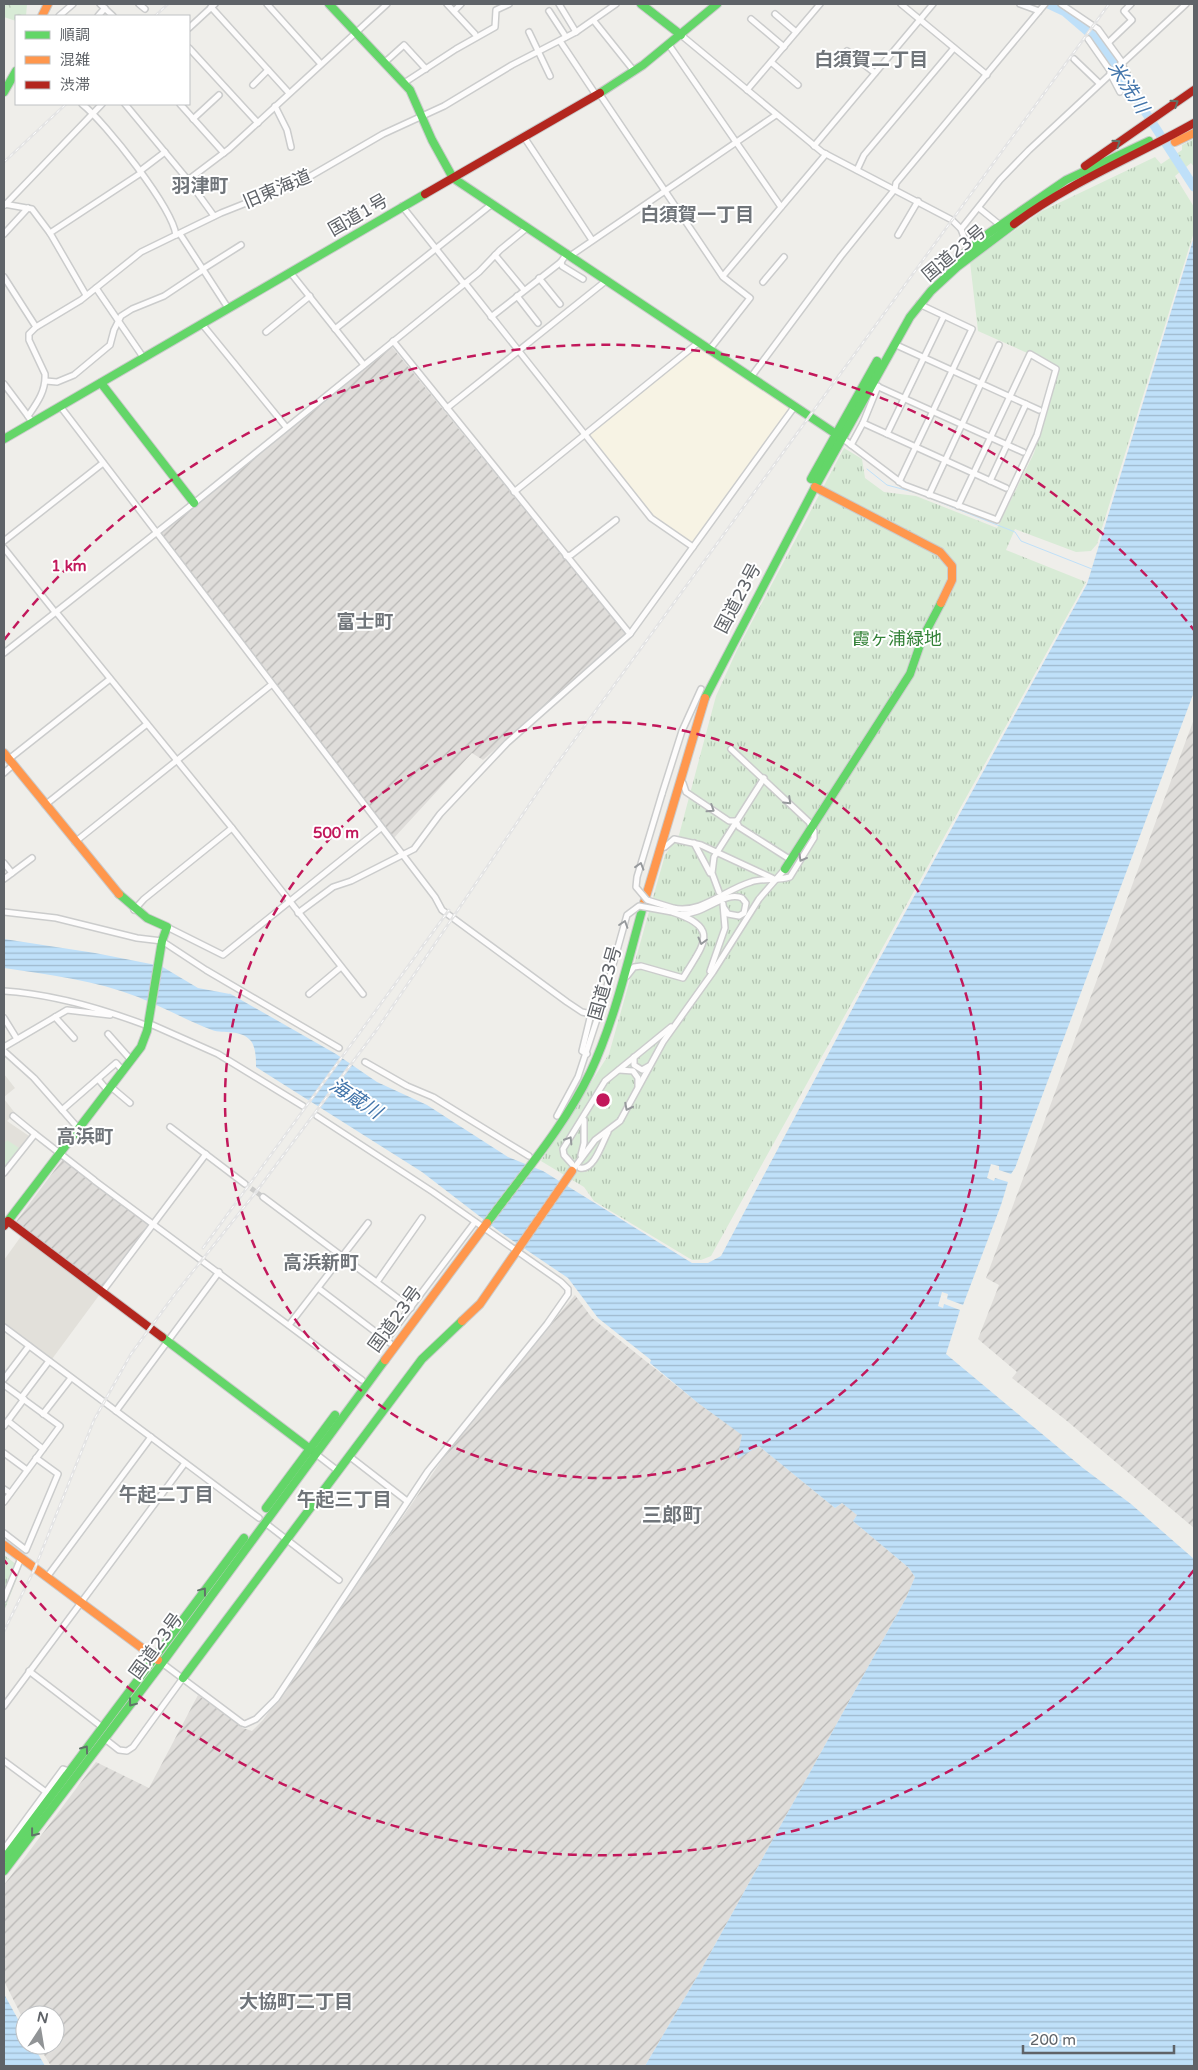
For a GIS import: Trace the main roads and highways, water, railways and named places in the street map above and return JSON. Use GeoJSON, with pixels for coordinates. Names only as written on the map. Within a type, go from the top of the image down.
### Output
{"type":"FeatureCollection","features":[{"type":"Feature","properties":{"kind":"main road"},"geometry":{"type":"LineString","coordinates":[[329,4],[410,90],[453,178],[839,436]]}},
{"type":"Feature","properties":{"kind":"main road"},"geometry":{"type":"LineString","coordinates":[[641,4],[681,34]]}},
{"type":"Feature","properties":{"kind":"main road","name":"国道1号"},"geometry":{"type":"LineString","coordinates":[[4,439],[30,419],[60,406],[101,383],[597,94],[634,71],[669,45],[717,4]]}},
{"type":"Feature","properties":{"kind":"main road"},"geometry":{"type":"LineString","coordinates":[[5,85],[15,72]]}},
{"type":"Feature","properties":{"kind":"main road"},"geometry":{"type":"LineString","coordinates":[[1066,180],[1194,90]]}},
{"type":"Feature","properties":{"kind":"main road","name":"国道23号"},"geometry":{"type":"LineString","coordinates":[[1171,137],[1194,116]]}},
{"type":"Feature","properties":{"kind":"main road","name":"国道23号"},"geometry":{"type":"LineString","coordinates":[[728,635],[910,308],[931,282],[970,252],[1040,206],[1194,123]]}},
{"type":"Feature","properties":{"kind":"main road"},"geometry":{"type":"LineString","coordinates":[[1171,137],[1194,133]]}},
{"type":"Feature","properties":{"kind":"main road","name":"国道23号"},"geometry":{"type":"LineString","coordinates":[[4,1859],[154,1656],[261,1520],[480,1224],[582,1090],[603,1044],[693,733],[715,672],[815,487],[839,436],[875,385],[894,343],[919,304],[970,252],[1000,225],[1066,180],[1154,146]]}},
{"type":"Feature","properties":{"kind":"main road"},"geometry":{"type":"LineString","coordinates":[[101,383],[194,503]]}},
{"type":"Feature","properties":{"kind":"main road"},"geometry":{"type":"LineString","coordinates":[[785,869],[910,674],[922,639],[950,586],[954,572],[950,560],[940,552],[815,487]]}},
{"type":"Feature","properties":{"kind":"main road","name":"国道23号"},"geometry":{"type":"LineString","coordinates":[[529,1159],[584,1072],[598,1038],[686,732],[701,689],[710,670]]}},
{"type":"Feature","properties":{"kind":"main road"},"geometry":{"type":"LineString","coordinates":[[9,759],[103,878],[134,910],[167,927],[162,942],[144,1041],[110,1089],[5,1221],[313,1451]]}},
{"type":"Feature","properties":{"kind":"main road"},"geometry":{"type":"LineString","coordinates":[[183,1678],[422,1359],[480,1304],[575,1168]]}},
{"type":"Feature","properties":{"kind":"main road","name":"国道23号"},"geometry":{"type":"LineString","coordinates":[[313,1451],[388,1341],[480,1224]]}},
{"type":"Feature","properties":{"kind":"main road","name":"国道23号"},"geometry":{"type":"LineString","coordinates":[[4,1871],[162,1663],[261,1520]]}},
{"type":"Feature","properties":{"kind":"main road"},"geometry":{"type":"LineString","coordinates":[[4,1545],[162,1663]]}},
{"type":"Feature","properties":{"kind":"water","name":"海蔵川"},"geometry":{"type":"Polygon","coordinates":[[[1194,237],[1194,692],[1015,1168],[1011,1174],[999,1170],[999,1166],[991,1164],[987,1178],[994,1181],[995,1178],[1008,1182],[963,1305],[947,1299],[948,1294],[942,1292],[938,1306],[943,1308],[944,1304],[960,1310],[946,1354],[1083,1468],[1131,1504],[1194,1559],[1194,2066],[645,2066],[701,1970],[906,1598],[915,1577],[909,1568],[853,1521],[857,1515],[842,1503],[835,1508],[759,1446],[737,1459],[742,1435],[698,1403],[650,1363],[651,1360],[598,1318],[568,1278],[500,1232],[422,1172],[256,1067],[254,1047],[247,1037],[237,1033],[212,1030],[138,997],[105,986],[4,968],[4,939],[95,953],[161,966],[198,988],[229,993],[336,1054],[377,1082],[427,1105],[508,1157],[543,1171],[692,1263],[708,1263],[721,1256],[865,985],[1087,584],[1194,237]]]}},
{"type":"Feature","properties":{"kind":"water"},"geometry":{"type":"Polygon","coordinates":[[[4,1994],[15,2014],[15,2055],[39,2055],[45,2066],[4,2066],[4,1994]]]}},
{"type":"Feature","properties":{"kind":"waterway","name":"米洗川"},"geometry":{"type":"LineString","coordinates":[[1048,4],[1065,12],[1100,42],[1194,187]]}},
{"type":"Feature","properties":{"kind":"waterway"},"geometry":{"type":"LineString","coordinates":[[867,469],[887,485],[917,493],[1015,532],[1021,541],[1092,569]]}},
{"type":"Feature","properties":{"kind":"tunnel"},"geometry":{"type":"LineString","coordinates":[[245,1184],[263,1197]]}},
{"type":"Feature","properties":{"kind":"railway"},"geometry":{"type":"LineString","coordinates":[[156,15],[168,4]]}},
{"type":"Feature","properties":{"kind":"railway"},"geometry":{"type":"LineString","coordinates":[[4,1631],[35,1568],[94,1420],[131,1354],[175,1294],[256,1192],[378,1028],[554,768],[1109,4]]}},
{"type":"Feature","properties":{"kind":"railway"},"geometry":{"type":"LineString","coordinates":[[4,162],[65,105]]}},
{"type":"Feature","properties":{"kind":"railway"},"geometry":{"type":"LineString","coordinates":[[203,1248],[449,910]]}},
{"type":"Feature","properties":{"kind":"district","name":"白須賀二丁目"},"geometry":{"type":"Point","coordinates":[871,59]}},
{"type":"Feature","properties":{"kind":"district","name":"羽津町"},"geometry":{"type":"Point","coordinates":[200,185]}},
{"type":"Feature","properties":{"kind":"district","name":"白須賀一丁目"},"geometry":{"type":"Point","coordinates":[697,214]}},
{"type":"Feature","properties":{"kind":"district","name":"富士町"},"geometry":{"type":"Point","coordinates":[365,621]}},
{"type":"Feature","properties":{"kind":"district","name":"高浜町"},"geometry":{"type":"Point","coordinates":[85,1136]}},
{"type":"Feature","properties":{"kind":"district","name":"高浜新町"},"geometry":{"type":"Point","coordinates":[321,1262]}},
{"type":"Feature","properties":{"kind":"district","name":"午起二丁目"},"geometry":{"type":"Point","coordinates":[166,1494]}},
{"type":"Feature","properties":{"kind":"district","name":"午起三丁目"},"geometry":{"type":"Point","coordinates":[344,1499]}},
{"type":"Feature","properties":{"kind":"district","name":"三郎町"},"geometry":{"type":"Point","coordinates":[672,1515]}},
{"type":"Feature","properties":{"kind":"district","name":"大協町二丁目"},"geometry":{"type":"Point","coordinates":[296,2001]}},
{"type":"Feature","properties":{"kind":"park label","name":"霞ヶ浦緑地"},"geometry":{"type":"Point","coordinates":[897,639]}}]}
